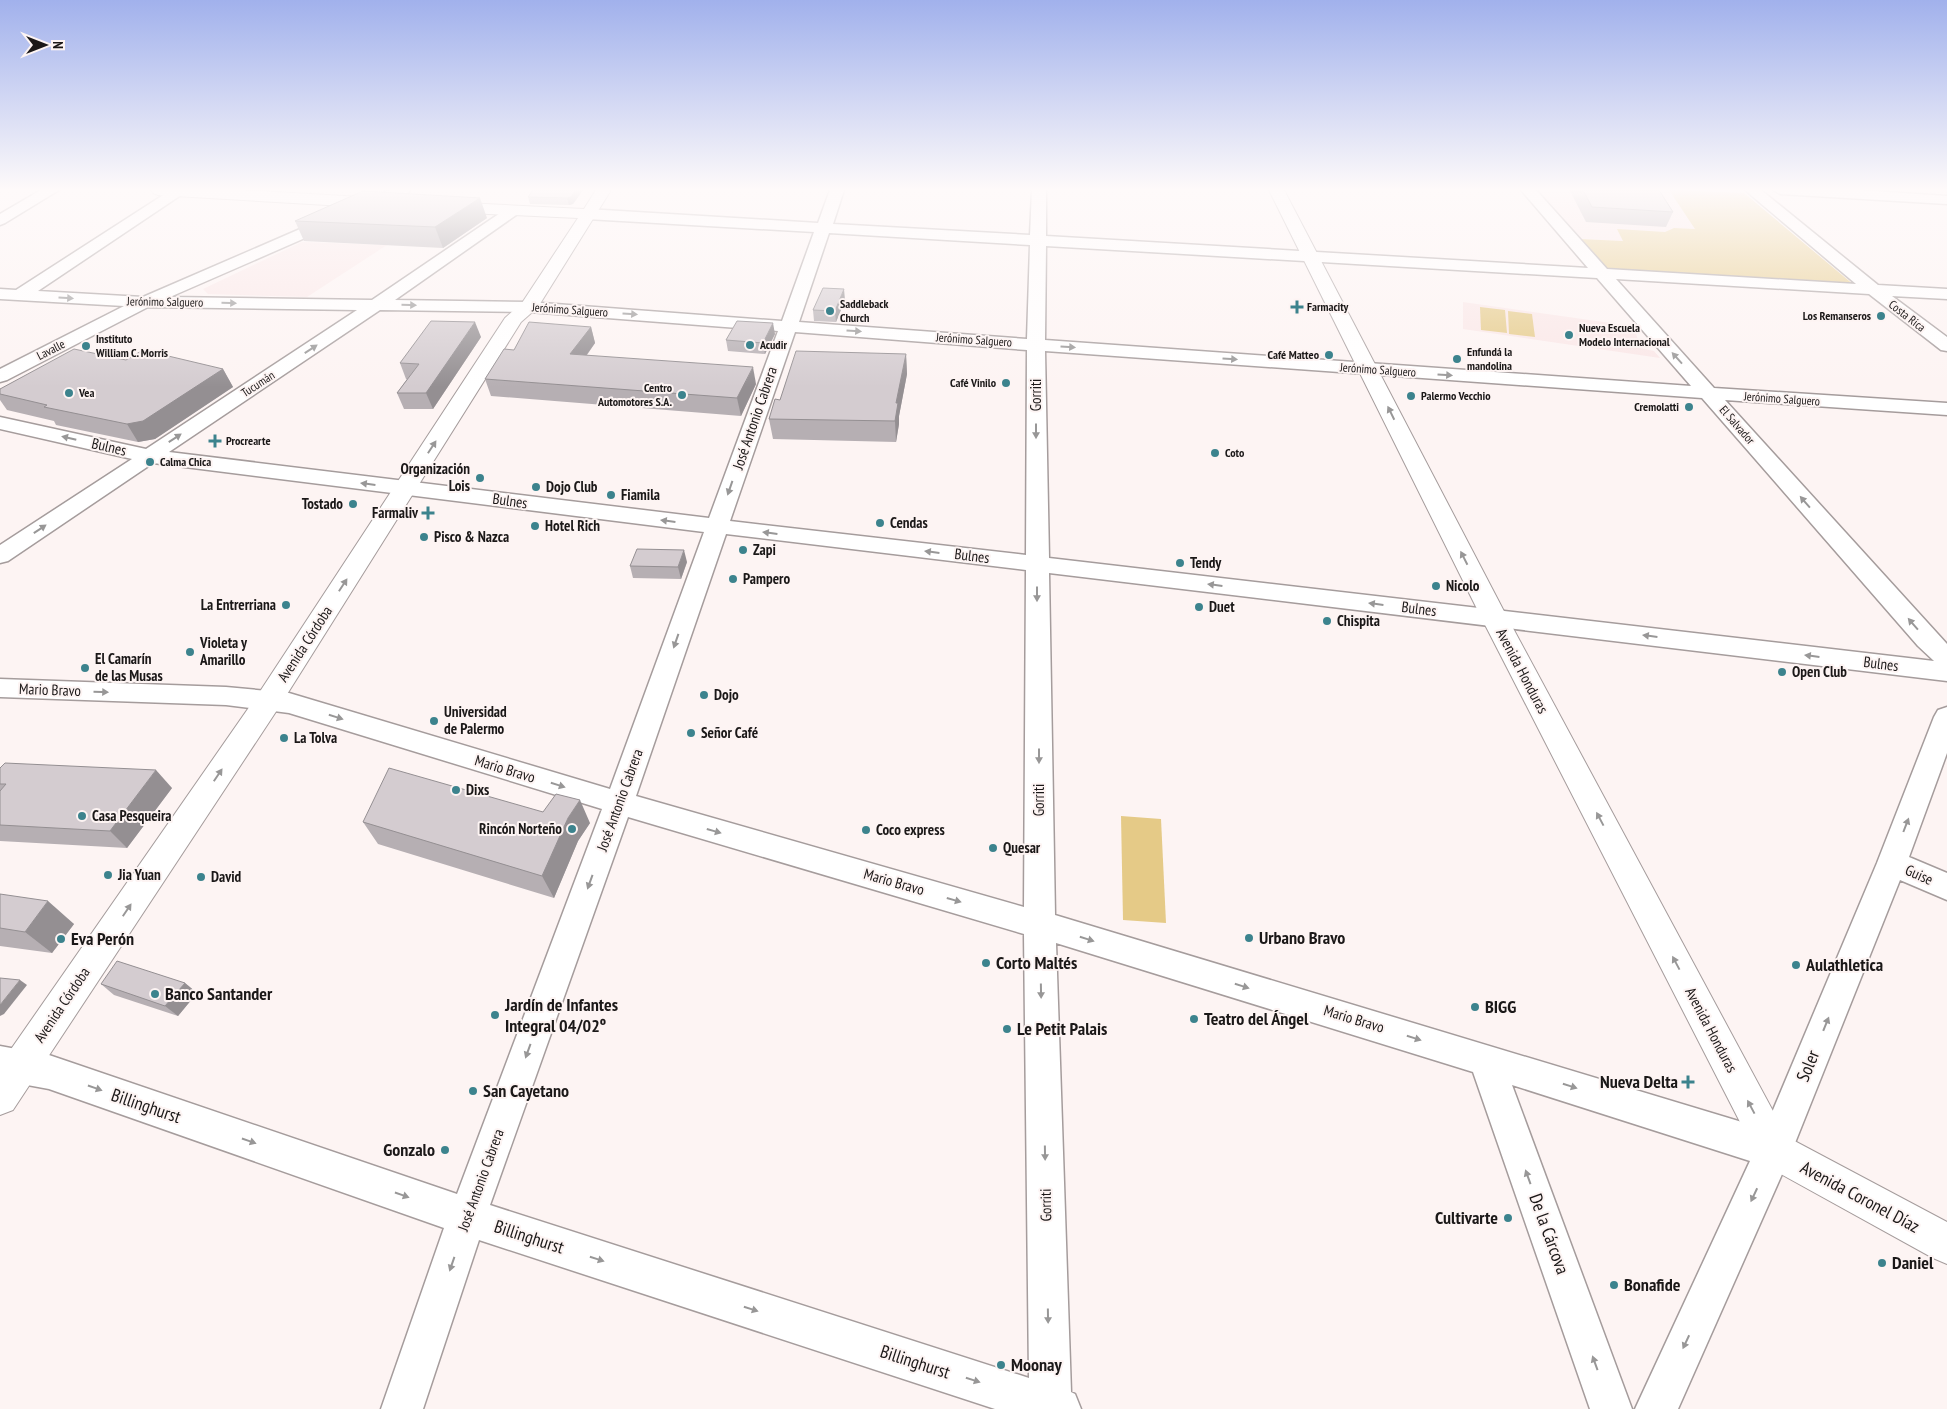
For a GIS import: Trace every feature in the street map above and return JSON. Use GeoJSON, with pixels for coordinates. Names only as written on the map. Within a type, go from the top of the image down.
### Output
{"type":"FeatureCollection","features":[{"type":"Feature","properties":{"kind":"main road","name":"Avenida Córdoba"},"geometry":{"type":"LineString","coordinates":[[0,1096],[10,1064],[269,700],[514,318],[529,307],[561,256]]}},
{"type":"Feature","properties":{"kind":"main road","name":"Avenida Honduras"},"geometry":{"type":"LineString","coordinates":[[1310,257],[1494,617],[1774,1150]]}},
{"type":"Feature","properties":{"kind":"main road","name":"Avenida Coronel Díaz"},"geometry":{"type":"LineString","coordinates":[[1774,1150],[1947,1244]]}},
{"type":"Feature","properties":{"kind":"street"},"geometry":{"type":"LineString","coordinates":[[20,295],[80,256]]}},
{"type":"Feature","properties":{"kind":"street","name":"Lavalle"},"geometry":{"type":"LineString","coordinates":[[0,376],[146,302],[253,256]]}},
{"type":"Feature","properties":{"kind":"street","name":"Tucumán"},"geometry":{"type":"LineString","coordinates":[[0,556],[448,256]]}},
{"type":"Feature","properties":{"kind":"street","name":"José Antonio Cabrera"},"geometry":{"type":"LineString","coordinates":[[402,1409],[467,1218],[619,803],[812,256]]}},
{"type":"Feature","properties":{"kind":"street","name":"Gorriti"},"geometry":{"type":"LineString","coordinates":[[1039,256],[1036,345],[1040,925],[1054,1408]]}},
{"type":"Feature","properties":{"kind":"street"},"geometry":{"type":"LineString","coordinates":[[1290,256],[1947,294]]}},
{"type":"Feature","properties":{"kind":"street","name":"El Salvador"},"geometry":{"type":"LineString","coordinates":[[1585,256],[1927,640],[1947,659]]}},
{"type":"Feature","properties":{"kind":"street","name":"Costa Rica"},"geometry":{"type":"LineString","coordinates":[[1832,256],[1947,346]]}},
{"type":"Feature","properties":{"kind":"street","name":"Jerónimo Salguero"},"geometry":{"type":"LineString","coordinates":[[0,294],[146,302],[529,307],[1369,370],[1947,410]]}},
{"type":"Feature","properties":{"kind":"street","name":"Bulnes"},"geometry":{"type":"LineString","coordinates":[[0,423],[148,456],[717,526],[1947,672]]}},
{"type":"Feature","properties":{"kind":"street","name":"Mario Bravo"},"geometry":{"type":"LineString","coordinates":[[0,688],[269,700],[289,703],[619,803],[1040,925],[1486,1060],[1774,1150]]}},
{"type":"Feature","properties":{"kind":"street","name":"Soler"},"geometry":{"type":"LineString","coordinates":[[1656,1409],[1774,1150],[1892,863],[1947,717]]}},
{"type":"Feature","properties":{"kind":"street","name":"Guise"},"geometry":{"type":"LineString","coordinates":[[1892,863],[1947,887]]}},
{"type":"Feature","properties":{"kind":"street","name":"De la Cárcova"},"geometry":{"type":"LineString","coordinates":[[1486,1060],[1611,1409]]}},
{"type":"Feature","properties":{"kind":"street","name":"Billinghurst"},"geometry":{"type":"LineString","coordinates":[[10,1064],[49,1072],[467,1218],[1054,1408]]}},
{"type":"Feature","properties":{"kind":"shaded area"},"geometry":{"type":"Polygon","coordinates":[[[273,256],[370,256],[307,297],[208,294],[203,289],[273,256]]]}},
{"type":"Feature","properties":{"kind":"shaded area"},"geometry":{"type":"Polygon","coordinates":[[[1595,256],[1819,256],[1854,285],[1608,270],[1595,256]]]}},
{"type":"Feature","properties":{"kind":"shaded area","name":"Nueva Escuela Modelo Internacional"},"geometry":{"type":"Polygon","coordinates":[[[1463,302],[1632,326],[1635,329],[1640,348],[1654,351],[1660,358],[1463,329],[1463,302]]]}},
{"type":"Feature","properties":{"kind":"shaded area"},"geometry":{"type":"Polygon","coordinates":[[[1480,307],[1505,310],[1507,333],[1481,330],[1480,307]]]}},
{"type":"Feature","properties":{"kind":"shaded area"},"geometry":{"type":"Polygon","coordinates":[[[1508,311],[1532,314],[1535,337],[1509,334],[1508,311]]]}},
{"type":"Feature","properties":{"kind":"shaded area"},"geometry":{"type":"Polygon","coordinates":[[[1121,816],[1161,819],[1166,923],[1123,920],[1121,816]]]}},
{"type":"Feature","properties":{"kind":"building"},"geometry":{"type":"Polygon","coordinates":[[[823,288],[844,289],[835,311],[813,310],[823,288]]]}},
{"type":"Feature","properties":{"kind":"building"},"geometry":{"type":"Polygon","coordinates":[[[431,321],[475,322],[426,393],[397,393],[419,364],[400,363],[431,321]]]}},
{"type":"Feature","properties":{"kind":"building"},"geometry":{"type":"Polygon","coordinates":[[[737,321],[773,323],[763,343],[726,340],[737,321]]]}},
{"type":"Feature","properties":{"kind":"building"},"geometry":{"type":"Polygon","coordinates":[[[529,322],[591,327],[570,354],[753,367],[737,398],[485,379],[504,349],[514,350],[529,322]]]}},
{"type":"Feature","properties":{"kind":"building"},"geometry":{"type":"Polygon","coordinates":[[[74,349],[126,360],[143,350],[223,369],[143,421],[127,424],[44,407],[47,405],[0,394],[0,389],[74,349]]]}},
{"type":"Feature","properties":{"kind":"building"},"geometry":{"type":"Polygon","coordinates":[[[796,351],[906,354],[896,403],[898,403],[895,421],[769,419],[775,399],[780,400],[796,351]]]}},
{"type":"Feature","properties":{"kind":"building"},"geometry":{"type":"Polygon","coordinates":[[[637,549],[684,550],[678,567],[630,566],[637,549]]]}},
{"type":"Feature","properties":{"kind":"building","name":"Casa Pesqueira"},"geometry":{"type":"Polygon","coordinates":[[[5,763],[156,770],[110,831],[0,825],[0,791],[6,784],[0,784],[0,768],[5,763]]]}},
{"type":"Feature","properties":{"kind":"building"},"geometry":{"type":"Polygon","coordinates":[[[389,768],[543,812],[556,794],[580,800],[568,818],[542,876],[363,822],[389,768]]]}},
{"type":"Feature","properties":{"kind":"building"},"geometry":{"type":"Polygon","coordinates":[[[0,894],[48,901],[25,932],[0,928],[0,894]]]}},
{"type":"Feature","properties":{"kind":"building"},"geometry":{"type":"Polygon","coordinates":[[[117,961],[185,983],[165,1006],[101,984],[117,961]]]}},
{"type":"Feature","properties":{"kind":"building"},"geometry":{"type":"Polygon","coordinates":[[[0,978],[20,980],[0,1005],[0,978]]]}},
{"type":"Feature","properties":{"kind":"place","name":"Farmacity"},"geometry":{"type":"Point","coordinates":[1297,307]}},
{"type":"Feature","properties":{"kind":"place","name":"Saddleback Church"},"geometry":{"type":"Point","coordinates":[830,311]}},
{"type":"Feature","properties":{"kind":"place","name":"Los Remanseros"},"geometry":{"type":"Point","coordinates":[1881,316]}},
{"type":"Feature","properties":{"kind":"place","name":"Nueva Escuela Modelo Internacional"},"geometry":{"type":"Point","coordinates":[1569,335]}},
{"type":"Feature","properties":{"kind":"place","name":"Acudir"},"geometry":{"type":"Point","coordinates":[750,345]}},
{"type":"Feature","properties":{"kind":"place","name":"Instituto William C. Morris"},"geometry":{"type":"Point","coordinates":[86,346]}},
{"type":"Feature","properties":{"kind":"place","name":"Café Matteo"},"geometry":{"type":"Point","coordinates":[1329,355]}},
{"type":"Feature","properties":{"kind":"place","name":"Enfundá la mandolina"},"geometry":{"type":"Point","coordinates":[1457,359]}},
{"type":"Feature","properties":{"kind":"place","name":"Café Vinilo"},"geometry":{"type":"Point","coordinates":[1006,383]}},
{"type":"Feature","properties":{"kind":"place","name":"Vea"},"geometry":{"type":"Point","coordinates":[69,393]}},
{"type":"Feature","properties":{"kind":"place","name":"Centro Automotores S.A."},"geometry":{"type":"Point","coordinates":[682,395]}},
{"type":"Feature","properties":{"kind":"place","name":"Palermo Vecchio"},"geometry":{"type":"Point","coordinates":[1411,396]}},
{"type":"Feature","properties":{"kind":"place","name":"Cremolatti"},"geometry":{"type":"Point","coordinates":[1689,407]}},
{"type":"Feature","properties":{"kind":"place","name":"Procrearte"},"geometry":{"type":"Point","coordinates":[215,441]}},
{"type":"Feature","properties":{"kind":"place","name":"Coto"},"geometry":{"type":"Point","coordinates":[1215,453]}},
{"type":"Feature","properties":{"kind":"place","name":"Calma Chica"},"geometry":{"type":"Point","coordinates":[150,462]}},
{"type":"Feature","properties":{"kind":"place","name":"Organización Lois"},"geometry":{"type":"Point","coordinates":[480,478]}},
{"type":"Feature","properties":{"kind":"place","name":"Dojo Club"},"geometry":{"type":"Point","coordinates":[536,487]}},
{"type":"Feature","properties":{"kind":"place","name":"Fiamila"},"geometry":{"type":"Point","coordinates":[611,495]}},
{"type":"Feature","properties":{"kind":"place","name":"Tostado"},"geometry":{"type":"Point","coordinates":[353,504]}},
{"type":"Feature","properties":{"kind":"place","name":"Farmaliv"},"geometry":{"type":"Point","coordinates":[428,513]}},
{"type":"Feature","properties":{"kind":"place","name":"Cendas"},"geometry":{"type":"Point","coordinates":[880,523]}},
{"type":"Feature","properties":{"kind":"place","name":"Hotel Rich"},"geometry":{"type":"Point","coordinates":[535,526]}},
{"type":"Feature","properties":{"kind":"place","name":"Pisco & Nazca"},"geometry":{"type":"Point","coordinates":[424,537]}},
{"type":"Feature","properties":{"kind":"place","name":"Zapi"},"geometry":{"type":"Point","coordinates":[743,550]}},
{"type":"Feature","properties":{"kind":"place","name":"Tendy"},"geometry":{"type":"Point","coordinates":[1180,563]}},
{"type":"Feature","properties":{"kind":"place","name":"Pampero"},"geometry":{"type":"Point","coordinates":[733,579]}},
{"type":"Feature","properties":{"kind":"place","name":"Nicolo"},"geometry":{"type":"Point","coordinates":[1436,586]}},
{"type":"Feature","properties":{"kind":"place","name":"La Entrerriana"},"geometry":{"type":"Point","coordinates":[286,605]}},
{"type":"Feature","properties":{"kind":"place","name":"Duet"},"geometry":{"type":"Point","coordinates":[1199,607]}},
{"type":"Feature","properties":{"kind":"place","name":"Chispita"},"geometry":{"type":"Point","coordinates":[1327,621]}},
{"type":"Feature","properties":{"kind":"place","name":"Violeta y Amarillo"},"geometry":{"type":"Point","coordinates":[190,652]}},
{"type":"Feature","properties":{"kind":"place","name":"El Camarín de las Musas"},"geometry":{"type":"Point","coordinates":[85,668]}},
{"type":"Feature","properties":{"kind":"place","name":"Open Club"},"geometry":{"type":"Point","coordinates":[1782,672]}},
{"type":"Feature","properties":{"kind":"place","name":"Dojo"},"geometry":{"type":"Point","coordinates":[704,695]}},
{"type":"Feature","properties":{"kind":"place","name":"Universidad de Palermo"},"geometry":{"type":"Point","coordinates":[434,721]}},
{"type":"Feature","properties":{"kind":"place","name":"Señor Café"},"geometry":{"type":"Point","coordinates":[691,733]}},
{"type":"Feature","properties":{"kind":"place","name":"La Tolva"},"geometry":{"type":"Point","coordinates":[284,738]}},
{"type":"Feature","properties":{"kind":"place","name":"Dixs"},"geometry":{"type":"Point","coordinates":[456,790]}},
{"type":"Feature","properties":{"kind":"place","name":"Casa Pesqueira"},"geometry":{"type":"Point","coordinates":[82,816]}},
{"type":"Feature","properties":{"kind":"place","name":"Rincón Norteño"},"geometry":{"type":"Point","coordinates":[572,829]}},
{"type":"Feature","properties":{"kind":"place","name":"Coco express"},"geometry":{"type":"Point","coordinates":[866,830]}},
{"type":"Feature","properties":{"kind":"place","name":"Quesar"},"geometry":{"type":"Point","coordinates":[993,848]}},
{"type":"Feature","properties":{"kind":"place","name":"Jia Yuan"},"geometry":{"type":"Point","coordinates":[108,875]}},
{"type":"Feature","properties":{"kind":"place","name":"David"},"geometry":{"type":"Point","coordinates":[201,877]}},
{"type":"Feature","properties":{"kind":"place","name":"Urbano Bravo"},"geometry":{"type":"Point","coordinates":[1249,938]}},
{"type":"Feature","properties":{"kind":"place","name":"Eva Perón"},"geometry":{"type":"Point","coordinates":[61,939]}},
{"type":"Feature","properties":{"kind":"place","name":"Corto Maltés"},"geometry":{"type":"Point","coordinates":[986,963]}},
{"type":"Feature","properties":{"kind":"place","name":"Aulathletica"},"geometry":{"type":"Point","coordinates":[1796,965]}},
{"type":"Feature","properties":{"kind":"place","name":"Banco Santander"},"geometry":{"type":"Point","coordinates":[155,994]}},
{"type":"Feature","properties":{"kind":"place","name":"BIGG"},"geometry":{"type":"Point","coordinates":[1475,1007]}},
{"type":"Feature","properties":{"kind":"place","name":"Jardín de Infantes Integral 04/02º"},"geometry":{"type":"Point","coordinates":[495,1015]}},
{"type":"Feature","properties":{"kind":"place","name":"Teatro del Ángel"},"geometry":{"type":"Point","coordinates":[1194,1019]}},
{"type":"Feature","properties":{"kind":"place","name":"Le Petit Palais"},"geometry":{"type":"Point","coordinates":[1007,1029]}},
{"type":"Feature","properties":{"kind":"place","name":"Nueva Delta"},"geometry":{"type":"Point","coordinates":[1688,1082]}},
{"type":"Feature","properties":{"kind":"place","name":"San Cayetano"},"geometry":{"type":"Point","coordinates":[473,1091]}},
{"type":"Feature","properties":{"kind":"place","name":"Gonzalo"},"geometry":{"type":"Point","coordinates":[445,1150]}},
{"type":"Feature","properties":{"kind":"place","name":"Cultivarte"},"geometry":{"type":"Point","coordinates":[1508,1218]}},
{"type":"Feature","properties":{"kind":"place","name":"Daniel"},"geometry":{"type":"Point","coordinates":[1882,1263]}},
{"type":"Feature","properties":{"kind":"place","name":"Bonafide"},"geometry":{"type":"Point","coordinates":[1614,1285]}},
{"type":"Feature","properties":{"kind":"place","name":"Moonay"},"geometry":{"type":"Point","coordinates":[1001,1365]}}]}
